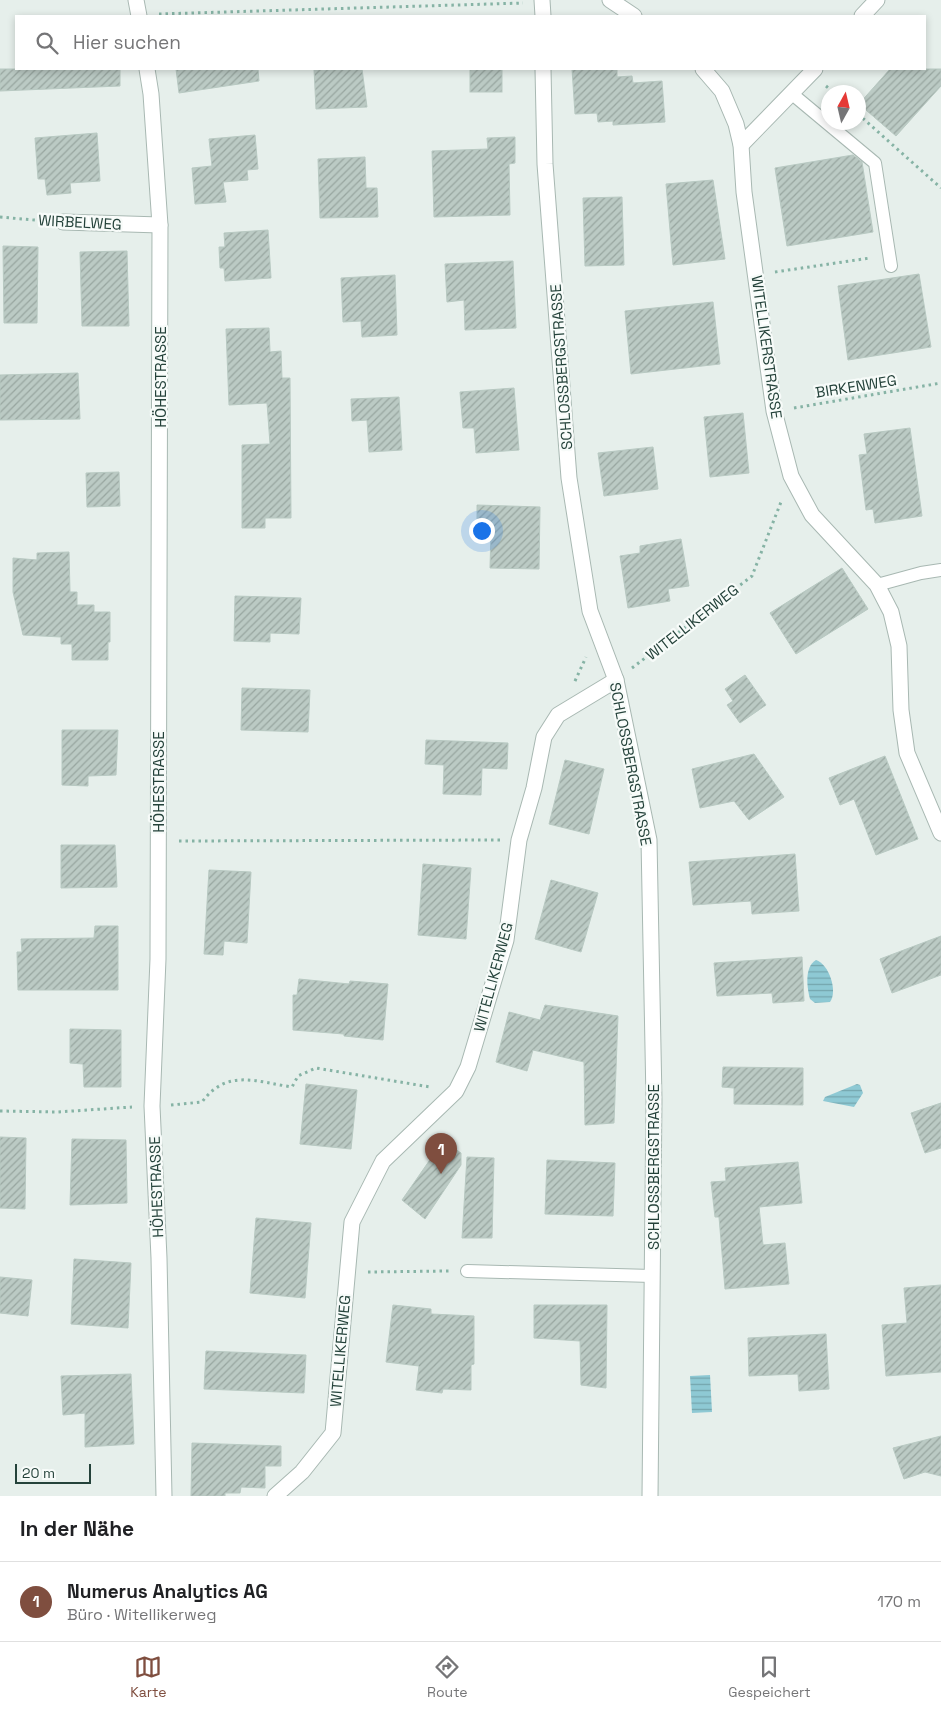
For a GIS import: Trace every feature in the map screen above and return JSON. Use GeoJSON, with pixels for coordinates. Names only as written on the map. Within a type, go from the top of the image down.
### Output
{"type":"FeatureCollection","features":[{"type":"Feature","properties":{"kind":"street"},"geometry":{"type":"LineString","coordinates":[[610,0],[632,15]]}},
{"type":"Feature","properties":{"kind":"street"},"geometry":{"type":"LineString","coordinates":[[863,15],[877,0]]}},
{"type":"Feature","properties":{"kind":"street","name":"HÖHESTRASSE"},"geometry":{"type":"LineString","coordinates":[[147,70],[151,94],[160,225],[158,959],[152,1106],[159,1258],[164,1496]]}},
{"type":"Feature","properties":{"kind":"street","name":"SCHLOSSBERGSTRASSE"},"geometry":{"type":"LineString","coordinates":[[543,70],[545,164],[569,478],[590,611],[616,680],[649,840],[654,1100],[650,1496]]}},
{"type":"Feature","properties":{"kind":"street","name":"WITELLIKERSTRASSE"},"geometry":{"type":"LineString","coordinates":[[704,70],[722,91],[736,124],[741,145],[744,192],[757,275],[774,411],[791,476],[812,515],[877,585],[891,612],[899,646],[901,710],[907,753],[941,833]]}},
{"type":"Feature","properties":{"kind":"street"},"geometry":{"type":"LineString","coordinates":[[741,145],[814,70]]}},
{"type":"Feature","properties":{"kind":"street","name":"WIRBELWEG"},"geometry":{"type":"LineString","coordinates":[[63,222],[160,225]]}},
{"type":"Feature","properties":{"kind":"street","name":"WITELLIKERWEG"},"geometry":{"type":"LineString","coordinates":[[274,1496],[302,1472],[333,1433],[352,1222],[384,1161],[456,1091],[468,1067],[506,940],[519,840],[534,788],[544,737],[558,715],[616,680]]}},
{"type":"Feature","properties":{"kind":"lane"},"geometry":{"type":"LineString","coordinates":[[791,93],[875,163],[891,260]]}},
{"type":"Feature","properties":{"kind":"lane"},"geometry":{"type":"LineString","coordinates":[[877,585],[921,573],[941,570]]}},
{"type":"Feature","properties":{"kind":"lane"},"geometry":{"type":"LineString","coordinates":[[467,1271],[652,1276]]}},
{"type":"Feature","properties":{"kind":"path"},"geometry":{"type":"LineString","coordinates":[[138,10],[542,6]]}},
{"type":"Feature","properties":{"kind":"path"},"geometry":{"type":"LineString","coordinates":[[866,121],[941,188]]}},
{"type":"Feature","properties":{"kind":"path","name":"WIRBELWEG"},"geometry":{"type":"LineString","coordinates":[[0,216],[63,222]]}},
{"type":"Feature","properties":{"kind":"path"},"geometry":{"type":"LineString","coordinates":[[757,275],[891,260]]}},
{"type":"Feature","properties":{"kind":"path","name":"BIRKENWEG"},"geometry":{"type":"LineString","coordinates":[[774,411],[941,383]]}},
{"type":"Feature","properties":{"kind":"path","name":"WITELLIKERWEG"},"geometry":{"type":"LineString","coordinates":[[616,680],[752,576],[791,476]]}},
{"type":"Feature","properties":{"kind":"path"},"geometry":{"type":"LineString","coordinates":[[574,682],[598,632]]}},
{"type":"Feature","properties":{"kind":"path"},"geometry":{"type":"LineString","coordinates":[[158,841],[519,840]]}},
{"type":"Feature","properties":{"kind":"path"},"geometry":{"type":"LineString","coordinates":[[0,1111],[58,1112],[202,1102],[211,1090],[236,1078],[292,1087],[298,1076],[316,1068],[456,1091]]}},
{"type":"Feature","properties":{"kind":"path"},"geometry":{"type":"LineString","coordinates":[[347,1273],[467,1271]]}},
{"type":"Feature","properties":{"kind":"water"},"geometry":{"type":"Polygon","coordinates":[[[816,960],[825,967],[831,978],[833,991],[830,1002],[815,1003],[810,999],[807,984],[808,973],[812,963],[816,960]]]}},
{"type":"Feature","properties":{"kind":"water"},"geometry":{"type":"Polygon","coordinates":[[[857,1084],[860,1085],[863,1093],[854,1107],[823,1101],[825,1097],[857,1084]]]}},
{"type":"Feature","properties":{"kind":"water"},"geometry":{"type":"Polygon","coordinates":[[[710,1375],[712,1412],[692,1413],[690,1376],[710,1375]]]}},
{"type":"Feature","properties":{"kind":"building"},"geometry":{"type":"Polygon","coordinates":[[[0,69],[120,70],[120,86],[0,91],[0,69]]]}},
{"type":"Feature","properties":{"kind":"building"},"geometry":{"type":"Polygon","coordinates":[[[941,69],[941,86],[896,136],[866,110],[866,96],[889,70],[941,69]]]}},
{"type":"Feature","properties":{"kind":"building"},"geometry":{"type":"Polygon","coordinates":[[[176,70],[258,70],[259,81],[179,93],[176,70]]]}},
{"type":"Feature","properties":{"kind":"building"},"geometry":{"type":"Polygon","coordinates":[[[314,70],[362,70],[367,107],[316,109],[314,70]]]}},
{"type":"Feature","properties":{"kind":"building"},"geometry":{"type":"Polygon","coordinates":[[[470,70],[502,70],[502,92],[470,92],[470,70]]]}},
{"type":"Feature","properties":{"kind":"building"},"geometry":{"type":"Polygon","coordinates":[[[572,70],[617,70],[617,77],[632,76],[633,83],[662,81],[665,122],[613,125],[613,121],[598,122],[597,113],[575,114],[572,70]]]}},
{"type":"Feature","properties":{"kind":"building"},"geometry":{"type":"Polygon","coordinates":[[[97,133],[100,181],[70,183],[71,193],[47,195],[45,179],[38,179],[35,138],[97,133]]]}},
{"type":"Feature","properties":{"kind":"building"},"geometry":{"type":"Polygon","coordinates":[[[255,135],[258,169],[247,170],[248,180],[223,182],[226,202],[195,204],[192,168],[212,166],[209,139],[255,135]]]}},
{"type":"Feature","properties":{"kind":"building"},"geometry":{"type":"Polygon","coordinates":[[[515,137],[515,163],[509,164],[510,215],[434,217],[432,151],[488,149],[487,138],[515,137]]]}},
{"type":"Feature","properties":{"kind":"building"},"geometry":{"type":"Polygon","coordinates":[[[853,155],[862,162],[873,232],[787,246],[775,168],[853,155]]]}},
{"type":"Feature","properties":{"kind":"building"},"geometry":{"type":"Polygon","coordinates":[[[365,157],[366,188],[377,188],[378,217],[320,218],[318,159],[365,157]]]}},
{"type":"Feature","properties":{"kind":"building"},"geometry":{"type":"Polygon","coordinates":[[[713,180],[725,259],[673,265],[666,184],[713,180]]]}},
{"type":"Feature","properties":{"kind":"building"},"geometry":{"type":"Polygon","coordinates":[[[622,197],[624,265],[585,266],[583,198],[622,197]]]}},
{"type":"Feature","properties":{"kind":"building"},"geometry":{"type":"Polygon","coordinates":[[[268,230],[271,278],[225,281],[224,268],[220,268],[219,247],[225,247],[224,233],[268,230]]]}},
{"type":"Feature","properties":{"kind":"building"},"geometry":{"type":"Polygon","coordinates":[[[3,246],[38,247],[37,323],[4,323],[3,246]]]}},
{"type":"Feature","properties":{"kind":"building"},"geometry":{"type":"Polygon","coordinates":[[[127,251],[129,326],[82,326],[80,252],[127,251]]]}},
{"type":"Feature","properties":{"kind":"building"},"geometry":{"type":"Polygon","coordinates":[[[513,261],[516,328],[465,330],[464,300],[447,302],[445,264],[513,261]]]}},
{"type":"Feature","properties":{"kind":"building"},"geometry":{"type":"Polygon","coordinates":[[[919,274],[931,347],[848,360],[838,286],[919,274]]]}},
{"type":"Feature","properties":{"kind":"building"},"geometry":{"type":"Polygon","coordinates":[[[395,275],[397,335],[362,337],[361,321],[343,322],[341,278],[395,275]]]}},
{"type":"Feature","properties":{"kind":"building"},"geometry":{"type":"Polygon","coordinates":[[[713,302],[720,364],[631,374],[625,311],[713,302]]]}},
{"type":"Feature","properties":{"kind":"building"},"geometry":{"type":"Polygon","coordinates":[[[269,328],[270,352],[281,351],[282,378],[290,378],[291,518],[265,518],[265,528],[242,528],[242,445],[270,444],[267,403],[229,405],[226,329],[269,328]]]}},
{"type":"Feature","properties":{"kind":"building"},"geometry":{"type":"Polygon","coordinates":[[[78,373],[80,419],[0,420],[0,375],[78,373]]]}},
{"type":"Feature","properties":{"kind":"building"},"geometry":{"type":"Polygon","coordinates":[[[514,388],[519,450],[476,453],[474,428],[463,428],[460,392],[514,388]]]}},
{"type":"Feature","properties":{"kind":"building"},"geometry":{"type":"Polygon","coordinates":[[[399,397],[402,450],[369,452],[367,420],[352,421],[351,399],[399,397]]]}},
{"type":"Feature","properties":{"kind":"building"},"geometry":{"type":"Polygon","coordinates":[[[743,413],[749,473],[710,477],[704,417],[743,413]]]}},
{"type":"Feature","properties":{"kind":"building"},"geometry":{"type":"Polygon","coordinates":[[[910,428],[922,516],[875,523],[873,509],[866,510],[859,455],[867,454],[864,434],[910,428]]]}},
{"type":"Feature","properties":{"kind":"building"},"geometry":{"type":"Polygon","coordinates":[[[653,447],[658,489],[604,496],[598,453],[653,447]]]}},
{"type":"Feature","properties":{"kind":"building"},"geometry":{"type":"Polygon","coordinates":[[[119,472],[120,506],[87,507],[86,473],[119,472]]]}},
{"type":"Feature","properties":{"kind":"building"},"geometry":{"type":"Polygon","coordinates":[[[477,505],[540,507],[539,569],[490,568],[491,532],[477,531],[477,505]]]}},
{"type":"Feature","properties":{"kind":"building"},"geometry":{"type":"Polygon","coordinates":[[[681,539],[689,586],[668,589],[670,601],[628,608],[620,556],[640,553],[640,546],[681,539]]]}},
{"type":"Feature","properties":{"kind":"building"},"geometry":{"type":"Polygon","coordinates":[[[69,552],[70,592],[77,592],[77,605],[94,605],[94,612],[110,612],[108,660],[72,660],[72,644],[61,644],[61,637],[23,635],[13,592],[13,558],[37,560],[37,553],[69,552]]]}},
{"type":"Feature","properties":{"kind":"building"},"geometry":{"type":"Polygon","coordinates":[[[842,568],[868,609],[796,654],[770,613],[842,568]]]}},
{"type":"Feature","properties":{"kind":"building"},"geometry":{"type":"Polygon","coordinates":[[[235,596],[301,598],[299,634],[270,633],[270,642],[234,641],[235,596]]]}},
{"type":"Feature","properties":{"kind":"building"},"geometry":{"type":"Polygon","coordinates":[[[745,675],[766,705],[740,723],[727,705],[733,701],[725,689],[745,675]]]}},
{"type":"Feature","properties":{"kind":"building"},"geometry":{"type":"Polygon","coordinates":[[[242,688],[310,690],[308,732],[241,730],[242,688]]]}},
{"type":"Feature","properties":{"kind":"building"},"geometry":{"type":"Polygon","coordinates":[[[62,730],[118,730],[116,775],[88,776],[88,786],[62,785],[62,730]]]}},
{"type":"Feature","properties":{"kind":"building"},"geometry":{"type":"Polygon","coordinates":[[[426,740],[508,743],[507,769],[482,768],[481,795],[443,794],[444,765],[425,764],[426,740]]]}},
{"type":"Feature","properties":{"kind":"building"},"geometry":{"type":"Polygon","coordinates":[[[754,754],[784,797],[749,820],[734,801],[700,808],[692,769],[754,754]]]}},
{"type":"Feature","properties":{"kind":"building"},"geometry":{"type":"Polygon","coordinates":[[[885,756],[918,839],[876,855],[854,799],[840,805],[829,778],[885,756]]]}},
{"type":"Feature","properties":{"kind":"building"},"geometry":{"type":"Polygon","coordinates":[[[565,760],[604,769],[589,834],[549,824],[565,760]]]}},
{"type":"Feature","properties":{"kind":"building"},"geometry":{"type":"Polygon","coordinates":[[[61,845],[115,845],[117,887],[61,888],[61,845]]]}},
{"type":"Feature","properties":{"kind":"building"},"geometry":{"type":"Polygon","coordinates":[[[795,854],[799,911],[752,914],[751,901],[693,905],[689,862],[795,854]]]}},
{"type":"Feature","properties":{"kind":"building"},"geometry":{"type":"Polygon","coordinates":[[[423,864],[471,868],[466,939],[418,935],[423,864]]]}},
{"type":"Feature","properties":{"kind":"building"},"geometry":{"type":"Polygon","coordinates":[[[209,870],[251,872],[247,943],[224,941],[223,955],[204,954],[209,870]]]}},
{"type":"Feature","properties":{"kind":"building"},"geometry":{"type":"Polygon","coordinates":[[[551,880],[598,893],[581,952],[535,939],[551,880]]]}},
{"type":"Feature","properties":{"kind":"building"},"geometry":{"type":"Polygon","coordinates":[[[95,926],[118,926],[118,990],[18,990],[17,952],[22,952],[21,939],[94,938],[95,926]]]}},
{"type":"Feature","properties":{"kind":"building"},"geometry":{"type":"Polygon","coordinates":[[[941,936],[941,975],[892,993],[880,959],[941,936]]]}},
{"type":"Feature","properties":{"kind":"building"},"geometry":{"type":"Polygon","coordinates":[[[802,957],[804,1001],[773,1003],[772,993],[717,996],[714,963],[802,957]]]}},
{"type":"Feature","properties":{"kind":"building"},"geometry":{"type":"Polygon","coordinates":[[[299,979],[349,984],[350,981],[388,984],[383,1040],[344,1036],[344,1034],[293,1030],[293,995],[297,995],[299,979]]]}},
{"type":"Feature","properties":{"kind":"building"},"geometry":{"type":"Polygon","coordinates":[[[545,1005],[618,1016],[614,1123],[585,1125],[584,1062],[533,1050],[527,1071],[496,1062],[509,1012],[540,1020],[545,1005]]]}},
{"type":"Feature","properties":{"kind":"building"},"geometry":{"type":"Polygon","coordinates":[[[70,1029],[121,1030],[121,1087],[84,1087],[83,1064],[70,1063],[70,1029]]]}},
{"type":"Feature","properties":{"kind":"building"},"geometry":{"type":"Polygon","coordinates":[[[723,1067],[803,1068],[803,1105],[734,1104],[734,1088],[722,1087],[723,1067]]]}},
{"type":"Feature","properties":{"kind":"building"},"geometry":{"type":"Polygon","coordinates":[[[306,1084],[357,1090],[351,1149],[300,1144],[306,1084]]]}},
{"type":"Feature","properties":{"kind":"building"},"geometry":{"type":"Polygon","coordinates":[[[941,1103],[941,1148],[925,1153],[911,1113],[941,1103]]]}},
{"type":"Feature","properties":{"kind":"building"},"geometry":{"type":"Polygon","coordinates":[[[0,1137],[26,1138],[25,1209],[0,1208],[0,1137]]]}},
{"type":"Feature","properties":{"kind":"building"},"geometry":{"type":"Polygon","coordinates":[[[72,1139],[126,1140],[127,1203],[70,1205],[72,1139]]]}},
{"type":"Feature","properties":{"kind":"building"},"geometry":{"type":"Polygon","coordinates":[[[443,1141],[461,1153],[461,1165],[425,1219],[402,1200],[443,1141]]]}},
{"type":"Feature","properties":{"kind":"building"},"geometry":{"type":"Polygon","coordinates":[[[467,1157],[494,1158],[492,1238],[462,1238],[467,1157]]]}},
{"type":"Feature","properties":{"kind":"building"},"geometry":{"type":"Polygon","coordinates":[[[547,1160],[615,1163],[613,1216],[545,1214],[547,1160]]]}},
{"type":"Feature","properties":{"kind":"building"},"geometry":{"type":"Polygon","coordinates":[[[798,1162],[802,1203],[759,1207],[763,1245],[785,1243],[789,1284],[725,1289],[719,1217],[715,1217],[711,1182],[726,1181],[725,1168],[798,1162]]]}},
{"type":"Feature","properties":{"kind":"building"},"geometry":{"type":"Polygon","coordinates":[[[256,1218],[311,1223],[305,1298],[250,1293],[256,1218]]]}},
{"type":"Feature","properties":{"kind":"building"},"geometry":{"type":"Polygon","coordinates":[[[74,1259],[131,1263],[128,1328],[71,1324],[74,1259]]]}},
{"type":"Feature","properties":{"kind":"building"},"geometry":{"type":"Polygon","coordinates":[[[0,1277],[32,1280],[28,1316],[0,1313],[0,1277]]]}},
{"type":"Feature","properties":{"kind":"building"},"geometry":{"type":"Polygon","coordinates":[[[941,1285],[941,1372],[886,1376],[882,1325],[907,1323],[904,1288],[941,1285]]]}},
{"type":"Feature","properties":{"kind":"building"},"geometry":{"type":"Polygon","coordinates":[[[393,1305],[431,1309],[431,1314],[474,1316],[474,1364],[471,1365],[471,1390],[443,1389],[442,1393],[416,1390],[419,1366],[386,1362],[393,1305]]]}},
{"type":"Feature","properties":{"kind":"building"},"geometry":{"type":"Polygon","coordinates":[[[534,1305],[607,1305],[606,1388],[581,1385],[580,1341],[534,1338],[534,1305]]]}},
{"type":"Feature","properties":{"kind":"building"},"geometry":{"type":"Polygon","coordinates":[[[826,1334],[829,1389],[799,1391],[798,1374],[749,1376],[748,1338],[826,1334]]]}},
{"type":"Feature","properties":{"kind":"building"},"geometry":{"type":"Polygon","coordinates":[[[206,1351],[306,1355],[304,1393],[204,1389],[206,1351]]]}},
{"type":"Feature","properties":{"kind":"building"},"geometry":{"type":"Polygon","coordinates":[[[131,1374],[134,1444],[85,1447],[85,1413],[63,1415],[61,1376],[131,1374]]]}},
{"type":"Feature","properties":{"kind":"building"},"geometry":{"type":"Polygon","coordinates":[[[941,1436],[941,1476],[925,1472],[904,1479],[893,1448],[941,1436]]]}},
{"type":"Feature","properties":{"kind":"building"},"geometry":{"type":"Polygon","coordinates":[[[192,1443],[281,1446],[281,1466],[265,1466],[265,1488],[241,1487],[240,1493],[225,1493],[225,1496],[191,1496],[192,1443]]]}},
{"type":"Feature","properties":{"kind":"place","name":"Numerus Analytics AG"},"geometry":{"type":"Point","coordinates":[441,1174]}}]}
